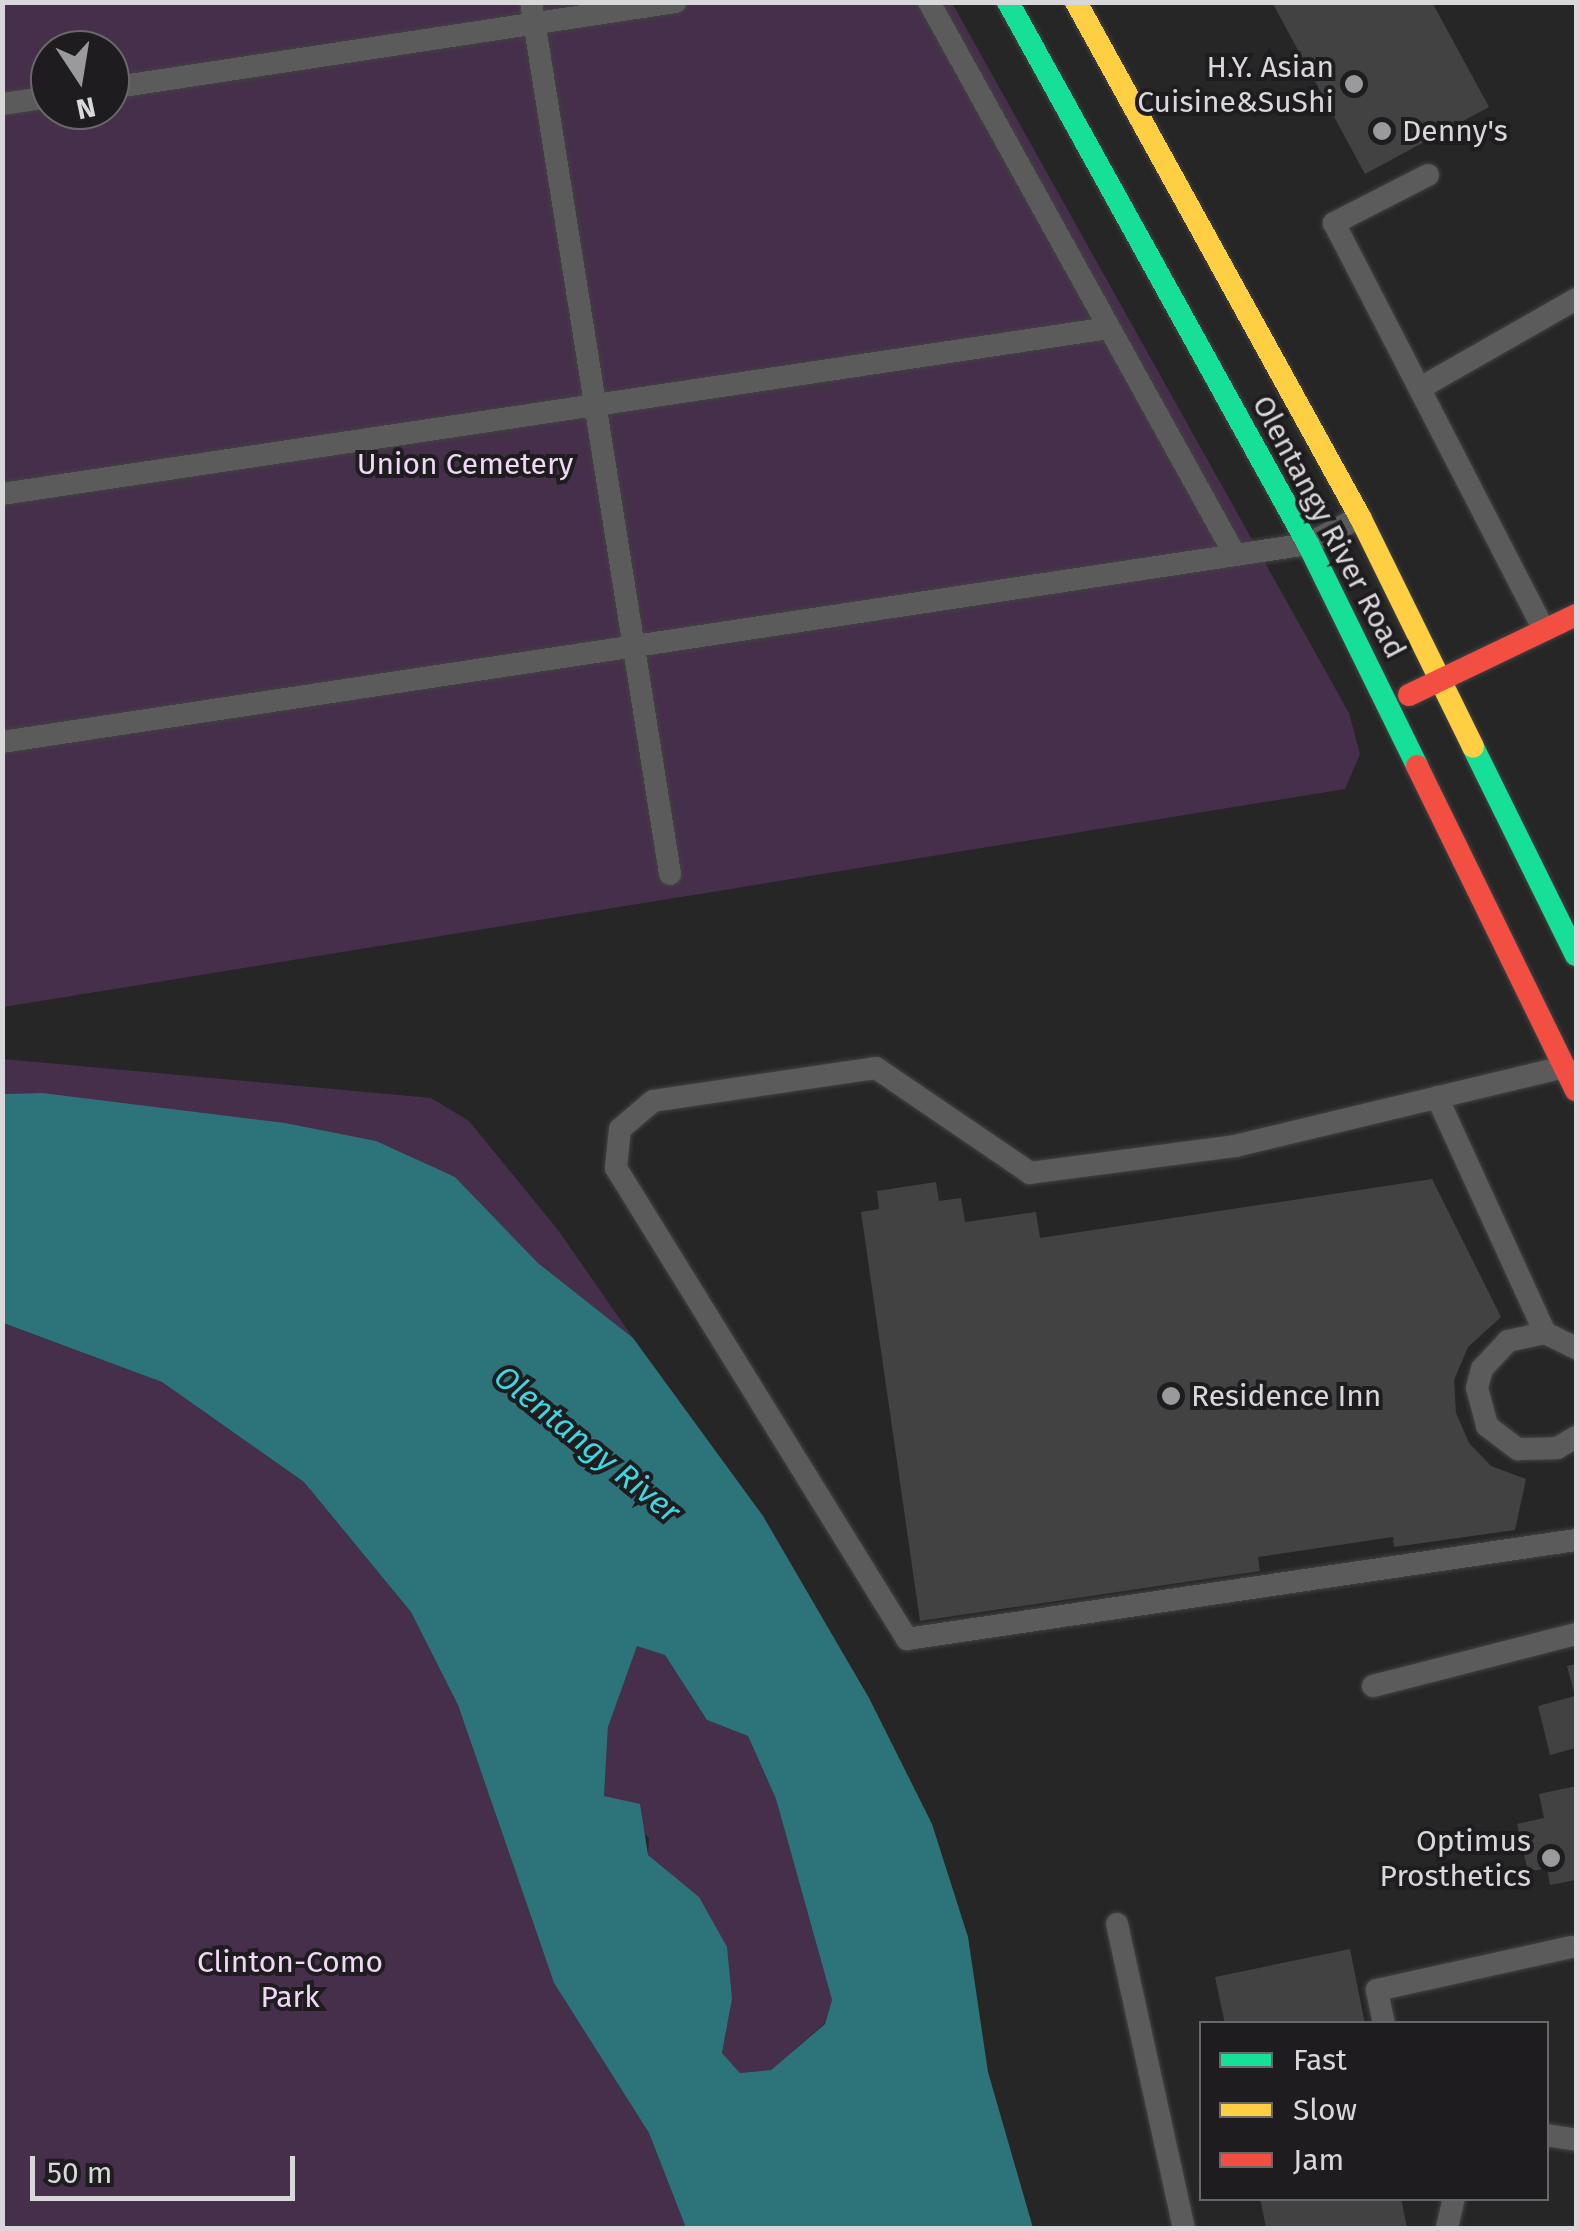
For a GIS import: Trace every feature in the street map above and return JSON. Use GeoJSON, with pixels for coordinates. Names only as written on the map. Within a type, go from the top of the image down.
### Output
{"type":"FeatureCollection","features":[{"type":"Feature","properties":{"kind":"main road","name":"Olentangy River Road"},"geometry":{"type":"LineString","coordinates":[[1008,2],[1308,544],[1576,1090]]}},
{"type":"Feature","properties":{"kind":"main road","name":"Olentangy River Road"},"geometry":{"type":"LineString","coordinates":[[1076,2],[1360,517],[1576,955]]}},
{"type":"Feature","properties":{"kind":"main road"},"geometry":{"type":"LineString","coordinates":[[1389,706],[1576,615]]}},
{"type":"Feature","properties":{"kind":"lane"},"geometry":{"type":"LineString","coordinates":[[130,85],[533,14],[675,2]]}},
{"type":"Feature","properties":{"kind":"lane"},"geometry":{"type":"LineString","coordinates":[[929,2],[1235,555]]}},
{"type":"Feature","properties":{"kind":"lane"},"geometry":{"type":"LineString","coordinates":[[533,14],[629,647],[670,874]]}},
{"type":"Feature","properties":{"kind":"lane"},"geometry":{"type":"LineString","coordinates":[[2,104],[30,100]]}},
{"type":"Feature","properties":{"kind":"lane"},"geometry":{"type":"LineString","coordinates":[[1428,175],[1334,222],[1544,630]]}},
{"type":"Feature","properties":{"kind":"lane"},"geometry":{"type":"LineString","coordinates":[[1422,387],[1576,299]]}},
{"type":"Feature","properties":{"kind":"lane"},"geometry":{"type":"LineString","coordinates":[[2,494],[1109,328]]}},
{"type":"Feature","properties":{"kind":"lane"},"geometry":{"type":"LineString","coordinates":[[2,742],[1308,544],[1360,517]]}},
{"type":"Feature","properties":{"kind":"lane"},"geometry":{"type":"LineString","coordinates":[[1566,1067],[1235,1146],[1030,1173],[876,1068],[652,1101],[620,1129],[616,1168],[906,1639],[1576,1540]]}},
{"type":"Feature","properties":{"kind":"lane"},"geometry":{"type":"LineString","coordinates":[[1438,1098],[1546,1333]]}},
{"type":"Feature","properties":{"kind":"lane"},"geometry":{"type":"LineString","coordinates":[[1576,1348],[1546,1333],[1526,1334],[1492,1353],[1482,1369],[1479,1408],[1500,1440],[1518,1449],[1558,1448],[1576,1437]]}},
{"type":"Feature","properties":{"kind":"lane"},"geometry":{"type":"LineString","coordinates":[[1373,1686],[1576,1634]]}},
{"type":"Feature","properties":{"kind":"lane"},"geometry":{"type":"LineString","coordinates":[[1116,1924],[1184,2228]]}},
{"type":"Feature","properties":{"kind":"lane"},"geometry":{"type":"LineString","coordinates":[[1383,2021],[1377,1990],[1574,1947],[1576,1972]]}},
{"type":"Feature","properties":{"kind":"lane"},"geometry":{"type":"LineString","coordinates":[[1549,2136],[1576,2140]]}},
{"type":"Feature","properties":{"kind":"lane"},"geometry":{"type":"LineString","coordinates":[[1447,2228],[1453,2201]]}},
{"type":"Feature","properties":{"kind":"green space","name":"Union Cemetery"},"geometry":{"type":"Polygon","coordinates":[[[3,3],[952,3],[1349,713],[1360,754],[1345,789],[3,1007],[3,3]]]}},
{"type":"Feature","properties":{"kind":"green space"},"geometry":{"type":"Polygon","coordinates":[[[3,1059],[431,1098],[469,1121],[558,1230],[633,1338],[538,1263],[455,1177],[42,1093],[3,1094],[3,1059]]]}},
{"type":"Feature","properties":{"kind":"green space","name":"Clinton-Como Park"},"geometry":{"type":"Polygon","coordinates":[[[2,1323],[162,1382],[304,1482],[411,1612],[458,1705],[554,1983],[649,2133],[686,2228],[3,2228],[2,1323]]]}},
{"type":"Feature","properties":{"kind":"green space"},"geometry":{"type":"Polygon","coordinates":[[[637,1645],[665,1655],[707,1720],[748,1736],[776,1799],[832,2000],[825,2023],[771,2070],[740,2073],[722,2053],[732,1999],[665,1870],[648,1855],[649,1838],[604,1796],[608,1727],[637,1645]]]}},
{"type":"Feature","properties":{"kind":"water","name":"Olentangy River"},"geometry":{"type":"Polygon","coordinates":[[[42,1093],[285,1123],[376,1141],[455,1177],[538,1263],[633,1338],[763,1516],[869,1698],[932,1824],[968,1937],[988,2072],[1033,2228],[686,2228],[649,2133],[554,1983],[458,1705],[411,1612],[304,1482],[162,1382],[3,1323],[3,1094],[42,1093]],[[637,1646],[608,1727],[604,1796],[640,1804],[648,1855],[699,1897],[727,1947],[732,1999],[722,2053],[740,2073],[771,2070],[825,2024],[832,2000],[776,1799],[748,1736],[707,1720],[665,1655],[637,1646]]]}},
{"type":"Feature","properties":{"kind":"building"},"geometry":{"type":"Polygon","coordinates":[[[1272,2],[1432,2],[1489,107],[1365,174],[1272,2]]]}},
{"type":"Feature","properties":{"kind":"building","name":"Residence Inn"},"geometry":{"type":"Polygon","coordinates":[[[1432,1179],[1501,1317],[1468,1347],[1454,1380],[1456,1413],[1469,1443],[1491,1466],[1526,1479],[1515,1530],[1394,1547],[1393,1537],[1258,1557],[1260,1571],[920,1621],[861,1212],[879,1209],[877,1191],[936,1182],[939,1201],[961,1198],[965,1222],[1036,1212],[1040,1238],[1432,1179]]]}},
{"type":"Feature","properties":{"kind":"building"},"geometry":{"type":"Polygon","coordinates":[[[1576,1664],[1576,1748],[1550,1755],[1538,1706],[1575,1696],[1567,1666],[1576,1664]]]}},
{"type":"Feature","properties":{"kind":"building"},"geometry":{"type":"Polygon","coordinates":[[[1576,1786],[1576,1880],[1550,1885],[1547,1868],[1528,1872],[1517,1824],[1544,1818],[1539,1794],[1576,1786]]]}},
{"type":"Feature","properties":{"kind":"building"},"geometry":{"type":"Polygon","coordinates":[[[1350,1949],[1364,2021],[1224,2021],[1215,1977],[1350,1949]]]}},
{"type":"Feature","properties":{"kind":"building"},"geometry":{"type":"Polygon","coordinates":[[[1261,2201],[1402,2201],[1407,2228],[1266,2228],[1261,2201]]]}},
{"type":"Feature","properties":{"kind":"traffic: fast"},"geometry":{"type":"LineString","coordinates":[[1008,2],[1308,544],[1417,766]]}},
{"type":"Feature","properties":{"kind":"traffic: fast"},"geometry":{"type":"LineString","coordinates":[[1473,747],[1576,955]]}},
{"type":"Feature","properties":{"kind":"traffic: slow"},"geometry":{"type":"LineString","coordinates":[[1076,2],[1360,517],[1473,747]]}},
{"type":"Feature","properties":{"kind":"traffic: jam"},"geometry":{"type":"LineString","coordinates":[[1409,695],[1576,615]]}},
{"type":"Feature","properties":{"kind":"traffic: jam"},"geometry":{"type":"LineString","coordinates":[[1417,766],[1576,1090]]}},
{"type":"Feature","properties":{"kind":"place","name":"H.Y. Asian Cuisine&SuShi"},"geometry":{"type":"Point","coordinates":[1354,84]}},
{"type":"Feature","properties":{"kind":"place","name":"Denny's"},"geometry":{"type":"Point","coordinates":[1382,131]}},
{"type":"Feature","properties":{"kind":"place","name":"Residence Inn"},"geometry":{"type":"Point","coordinates":[1171,1396]}},
{"type":"Feature","properties":{"kind":"place","name":"Optimus Prosthetics"},"geometry":{"type":"Point","coordinates":[1551,1858]}}]}
